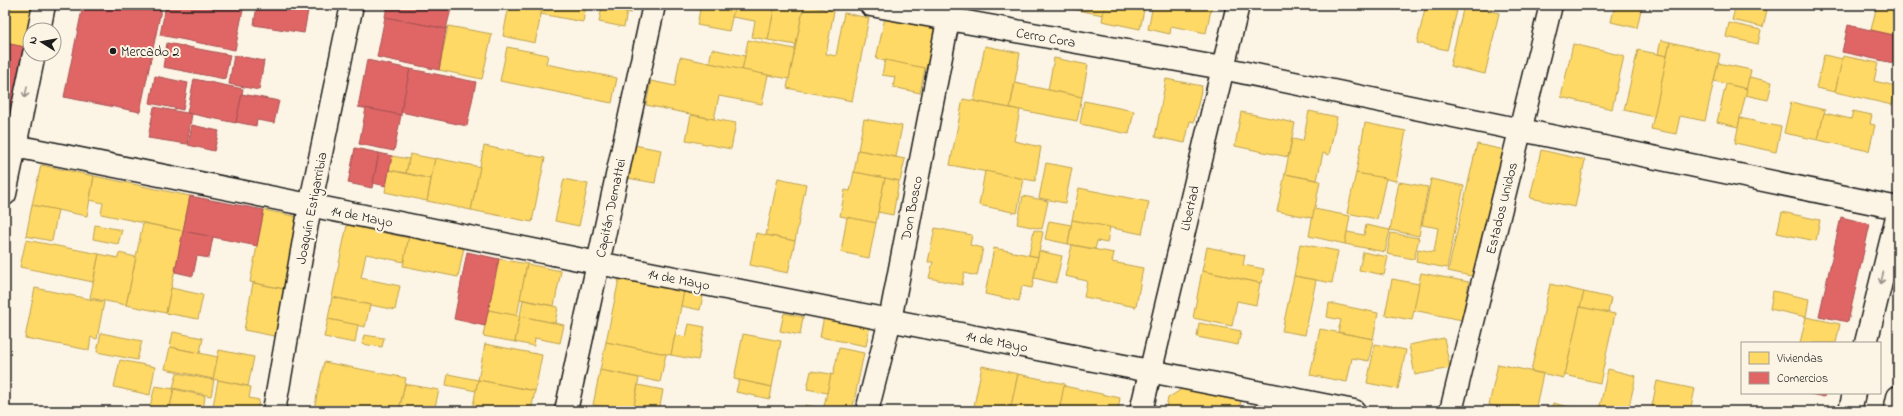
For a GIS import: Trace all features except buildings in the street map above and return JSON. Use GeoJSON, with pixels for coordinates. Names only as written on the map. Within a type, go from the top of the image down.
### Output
{"type":"FeatureCollection","features":[{"type":"Feature","properties":{"kind":"street"},"geometry":{"type":"LineString","coordinates":[[41,22],[44,5]]}},
{"type":"Feature","properties":{"kind":"street","name":"Joaquín Estigarribia"},"geometry":{"type":"LineString","coordinates":[[274,411],[310,206],[352,5]]}},
{"type":"Feature","properties":{"kind":"street","name":"Capitán Demattei"},"geometry":{"type":"LineString","coordinates":[[566,411],[654,5]]}},
{"type":"Feature","properties":{"kind":"street","name":"Cerro Cora"},"geometry":{"type":"LineString","coordinates":[[871,5],[950,12],[1898,208]]}},
{"type":"Feature","properties":{"kind":"street","name":"Libertad"},"geometry":{"type":"LineString","coordinates":[[1141,411],[1238,5]]}},
{"type":"Feature","properties":{"kind":"street","name":"Estados Unidos"},"geometry":{"type":"LineString","coordinates":[[1451,411],[1551,5]]}},
{"type":"Feature","properties":{"kind":"street","name":"Don Bosco"},"geometry":{"type":"LineString","coordinates":[[867,411],[890,320],[950,12]]}},
{"type":"Feature","properties":{"kind":"street"},"geometry":{"type":"LineString","coordinates":[[5,194],[10,145],[32,62]]}},
{"type":"Feature","properties":{"kind":"street","name":"14 de Mayo"},"geometry":{"type":"LineString","coordinates":[[10,145],[310,206],[1354,411]]}},
{"type":"Feature","properties":{"kind":"street"},"geometry":{"type":"LineString","coordinates":[[1866,342],[1898,213]]}},
{"type":"Feature","properties":{"kind":"street"},"geometry":{"type":"LineString","coordinates":[[1850,411],[1854,394]]}},
{"type":"Feature","properties":{"kind":"street"},"geometry":{"type":"LineString","coordinates":[[1895,411],[1898,397]]}},
{"type":"Feature","properties":{"kind":"place","name":"Mercado 2"},"geometry":{"type":"Point","coordinates":[113,51]}}]}
